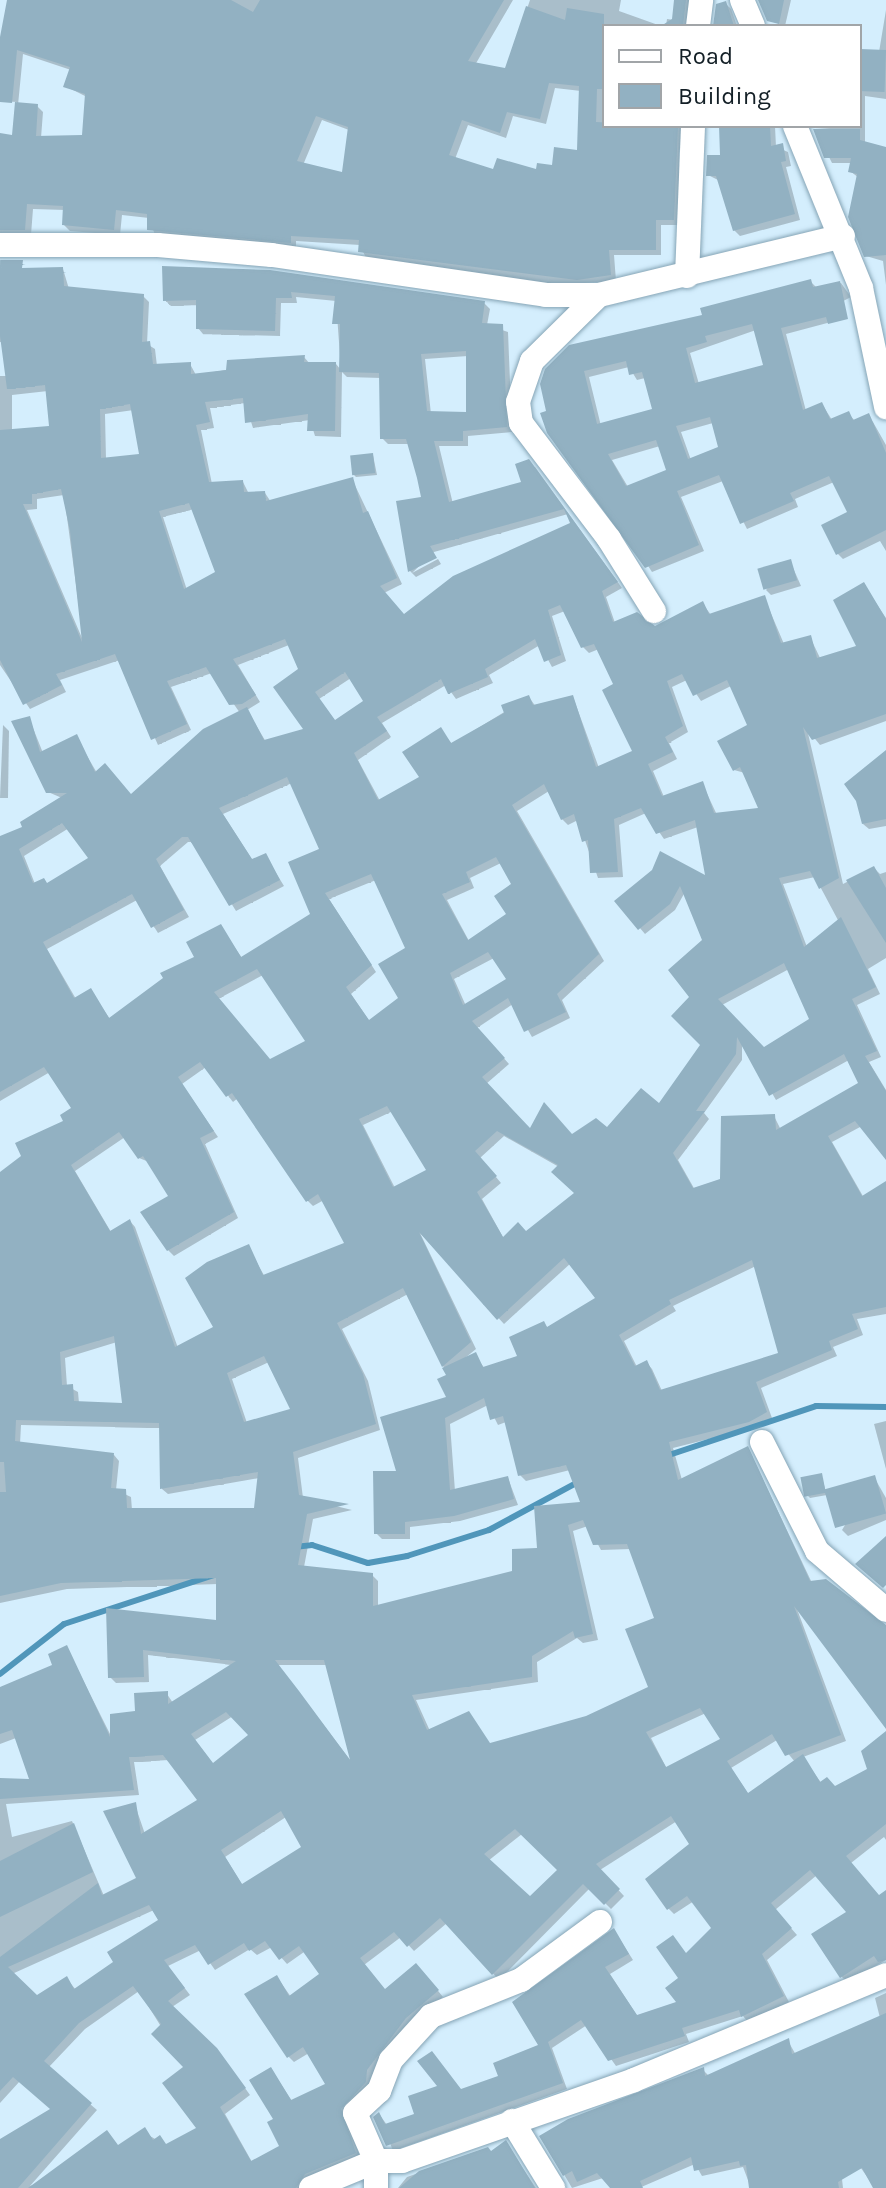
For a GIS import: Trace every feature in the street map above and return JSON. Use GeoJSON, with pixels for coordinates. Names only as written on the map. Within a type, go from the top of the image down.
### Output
{"type":"FeatureCollection","features":[{"type":"Feature","properties":{"kind":"street"},"geometry":{"type":"LineString","coordinates":[[698,24],[701,0]]}},
{"type":"Feature","properties":{"kind":"street"},"geometry":{"type":"LineString","coordinates":[[742,0],[752,24]]}},
{"type":"Feature","properties":{"kind":"street"},"geometry":{"type":"LineString","coordinates":[[687,276],[693,128]]}},
{"type":"Feature","properties":{"kind":"street"},"geometry":{"type":"LineString","coordinates":[[796,128],[843,236],[861,288],[886,407]]}},
{"type":"Feature","properties":{"kind":"street"},"geometry":{"type":"LineString","coordinates":[[0,245],[158,245],[339,262],[546,295],[599,295],[843,236]]}},
{"type":"Feature","properties":{"kind":"street"},"geometry":{"type":"LineString","coordinates":[[599,295],[532,361],[518,402],[521,423],[609,539],[654,611]]}},
{"type":"Feature","properties":{"kind":"street"},"geometry":{"type":"LineString","coordinates":[[762,1442],[817,1551],[886,1610]]}},
{"type":"Feature","properties":{"kind":"street"},"geometry":{"type":"LineString","coordinates":[[376,2188],[376,2161],[355,2113],[379,2091],[391,2060],[431,2016],[521,1980],[600,1922]]}},
{"type":"Feature","properties":{"kind":"street"},"geometry":{"type":"LineString","coordinates":[[311,2188],[376,2161],[402,2161],[634,2080],[886,1975]]}},
{"type":"Feature","properties":{"kind":"street"},"geometry":{"type":"LineString","coordinates":[[512,2121],[553,2188]]}},
{"type":"Feature","properties":{"kind":"building"},"geometry":{"type":"Polygon","coordinates":[[[7,0],[231,0],[253,12],[260,0],[504,0],[468,61],[505,68],[526,6],[565,20],[567,8],[604,14],[602,89],[597,89],[596,122],[602,122],[602,128],[678,128],[674,220],[656,220],[656,250],[609,250],[611,275],[577,280],[358,252],[359,240],[291,236],[291,243],[147,230],[147,214],[116,210],[114,230],[62,225],[63,206],[27,204],[25,230],[0,230],[0,133],[12,135],[15,102],[38,104],[36,136],[82,135],[85,94],[63,87],[70,67],[17,50],[12,103],[0,102],[0,37],[7,0]],[[549,83],[540,119],[507,112],[500,133],[462,120],[449,155],[493,169],[497,158],[536,169],[537,163],[552,165],[554,147],[577,150],[579,86],[549,83]],[[316,116],[297,161],[342,172],[348,127],[316,116]]]}},
{"type":"Feature","properties":{"kind":"building"},"geometry":{"type":"Polygon","coordinates":[[[674,0],[686,0],[683,24],[664,24],[672,19],[674,0]]]}},
{"type":"Feature","properties":{"kind":"building"},"geometry":{"type":"Polygon","coordinates":[[[758,0],[784,0],[779,24],[767,21],[758,0]]]}},
{"type":"Feature","properties":{"kind":"building"},"geometry":{"type":"Polygon","coordinates":[[[726,1],[733,24],[713,24],[716,4],[726,1]]]}},
{"type":"Feature","properties":{"kind":"building"},"geometry":{"type":"Polygon","coordinates":[[[862,49],[886,50],[885,92],[862,91],[862,49]]]}},
{"type":"Feature","properties":{"kind":"building"},"geometry":{"type":"Polygon","coordinates":[[[719,128],[770,128],[771,146],[783,143],[786,161],[781,162],[795,214],[733,231],[716,176],[706,176],[707,155],[720,155],[719,128]]]}},
{"type":"Feature","properties":{"kind":"building"},"geometry":{"type":"Polygon","coordinates":[[[813,129],[860,129],[860,140],[886,147],[886,255],[864,257],[848,217],[857,174],[848,172],[851,158],[824,158],[813,129]]]}},
{"type":"Feature","properties":{"kind":"building"},"geometry":{"type":"Polygon","coordinates":[[[0,260],[23,260],[22,268],[63,267],[64,286],[144,294],[142,342],[150,341],[153,364],[191,362],[191,374],[226,370],[227,360],[305,355],[304,362],[336,362],[335,431],[307,431],[308,414],[245,423],[243,398],[205,402],[210,422],[196,425],[209,482],[243,480],[244,492],[265,491],[266,501],[353,477],[363,513],[368,511],[397,578],[380,586],[404,614],[453,576],[570,523],[564,509],[430,546],[437,558],[408,572],[396,501],[421,497],[417,478],[406,439],[380,439],[379,373],[339,372],[340,324],[332,324],[335,296],[291,292],[292,298],[276,298],[275,331],[196,329],[196,300],[163,301],[162,266],[270,270],[485,301],[482,323],[503,324],[507,427],[463,431],[463,441],[434,441],[449,502],[521,482],[515,464],[529,459],[618,582],[602,591],[613,622],[637,612],[655,626],[703,601],[709,614],[765,595],[781,643],[811,635],[817,658],[856,646],[833,600],[864,582],[886,619],[886,714],[812,740],[803,727],[839,878],[819,889],[810,871],[779,878],[804,947],[841,917],[876,987],[852,999],[877,1051],[865,1056],[886,1091],[886,1160],[855,1121],[828,1136],[862,1196],[886,1181],[886,1307],[852,1314],[858,1329],[829,1341],[832,1350],[756,1382],[767,1412],[749,1422],[669,1442],[678,1480],[748,1446],[810,1581],[826,1579],[886,1625],[886,1729],[794,1606],[841,1735],[785,1756],[772,1734],[727,1761],[748,1793],[803,1754],[820,1782],[827,1777],[835,1786],[867,1769],[861,1751],[886,1731],[886,1824],[846,1856],[879,1895],[886,1890],[886,1960],[878,1962],[874,1956],[840,1978],[811,1934],[846,1912],[810,1870],[771,1903],[792,1928],[762,1954],[784,1996],[741,2017],[739,2010],[682,2028],[685,2036],[608,2061],[581,2020],[548,2042],[563,2083],[386,2146],[373,2117],[379,2112],[385,2124],[414,2114],[408,2096],[437,2086],[417,2061],[432,2051],[461,2089],[498,2076],[493,2063],[538,2045],[512,2002],[614,1928],[629,1954],[605,1967],[637,2015],[676,2002],[665,1988],[678,1978],[656,1947],[673,1935],[686,1953],[711,1928],[687,1896],[667,1910],[645,1879],[689,1844],[671,1816],[596,1864],[620,1889],[604,1905],[583,1884],[492,1975],[440,1918],[407,1947],[394,1932],[360,1958],[385,1989],[416,1963],[439,1990],[406,2018],[367,2070],[366,2082],[341,2109],[356,2153],[305,2174],[296,2188],[28,2188],[107,2130],[118,2145],[145,2127],[153,2140],[160,2135],[166,2144],[196,2128],[162,2083],[183,2067],[151,2034],[161,2024],[133,1986],[79,2023],[44,2061],[92,2103],[18,2188],[0,2188],[0,2139],[50,2109],[13,2077],[0,2091],[0,1957],[98,1883],[102,1895],[136,1878],[103,1811],[136,1802],[141,1834],[197,1800],[163,1755],[129,1757],[134,1790],[0,1799],[0,1778],[29,1779],[12,1730],[0,1734],[0,1687],[52,1665],[48,1654],[67,1645],[110,1737],[110,1714],[135,1711],[134,1693],[168,1691],[168,1704],[236,1661],[143,1650],[144,1677],[108,1678],[106,1608],[216,1620],[216,1578],[61,1583],[0,1596],[0,1492],[6,1492],[4,1462],[0,1462],[0,1172],[21,1156],[15,1143],[63,1121],[60,1115],[71,1108],[44,1067],[0,1092],[0,836],[22,827],[20,822],[67,793],[46,793],[11,721],[30,716],[40,752],[77,734],[95,772],[105,763],[131,794],[203,729],[247,707],[264,740],[303,729],[273,687],[298,669],[285,639],[233,659],[256,695],[242,704],[229,705],[206,667],[167,681],[187,724],[151,740],[115,654],[56,674],[62,685],[23,705],[0,660],[0,430],[49,426],[45,385],[7,389],[0,336],[0,260]],[[466,351],[421,354],[427,411],[466,412],[466,351]],[[130,404],[100,409],[101,458],[139,454],[130,404]],[[61,489],[32,494],[32,504],[23,504],[82,642],[70,531],[61,489]],[[189,503],[159,511],[184,589],[215,572],[189,503]],[[560,605],[548,610],[561,655],[544,662],[535,639],[485,669],[488,677],[448,694],[441,679],[377,717],[387,731],[354,753],[378,800],[419,777],[402,752],[441,727],[451,743],[504,713],[501,705],[529,695],[533,705],[573,695],[596,767],[632,751],[602,690],[613,684],[594,644],[581,648],[560,605]],[[345,672],[315,692],[335,720],[363,701],[345,672]],[[682,674],[667,681],[683,726],[665,737],[673,752],[648,764],[662,796],[703,781],[714,813],[758,808],[740,767],[733,771],[717,741],[747,725],[727,680],[693,696],[682,674]],[[287,777],[219,808],[252,859],[266,853],[280,880],[229,906],[188,837],[182,837],[156,859],[184,910],[151,928],[132,894],[43,942],[74,998],[91,988],[109,1018],[163,978],[160,973],[194,957],[186,942],[221,924],[241,957],[310,914],[288,862],[319,849],[287,777]],[[544,784],[512,805],[599,954],[557,994],[566,1012],[524,1032],[508,998],[472,1021],[505,1058],[482,1077],[530,1128],[544,1102],[572,1134],[596,1118],[607,1127],[641,1088],[659,1103],[700,1045],[671,1016],[689,997],[668,970],[702,940],[680,886],[670,904],[638,930],[614,901],[652,870],[660,851],[705,875],[695,820],[656,834],[641,808],[614,819],[618,872],[590,873],[588,840],[582,842],[574,814],[561,820],[544,784]],[[62,823],[19,849],[33,883],[44,878],[47,883],[88,858],[62,823]],[[496,857],[466,872],[470,882],[442,894],[468,940],[506,914],[494,896],[511,884],[496,857]],[[371,874],[325,893],[372,965],[346,987],[369,1020],[398,998],[378,964],[405,948],[371,874]],[[488,952],[450,973],[463,1005],[506,979],[488,952]],[[784,963],[718,999],[764,1047],[809,1019],[784,963]],[[257,969],[214,992],[270,1059],[305,1041],[257,969]],[[737,1037],[736,1054],[696,1111],[705,1111],[673,1153],[693,1188],[720,1179],[721,1116],[775,1114],[776,1130],[858,1083],[844,1054],[769,1096],[737,1037]],[[200,1062],[178,1077],[214,1131],[200,1138],[234,1212],[167,1251],[140,1212],[168,1196],[143,1156],[138,1159],[119,1132],[71,1165],[110,1231],[130,1219],[175,1347],[213,1327],[185,1278],[207,1262],[249,1244],[263,1275],[344,1243],[318,1194],[306,1202],[232,1093],[226,1097],[200,1062]],[[387,1106],[359,1119],[393,1187],[426,1170],[387,1106]],[[497,1131],[475,1151],[497,1176],[477,1192],[503,1237],[518,1222],[526,1231],[574,1193],[551,1172],[558,1165],[497,1131]],[[419,1232],[471,1342],[442,1367],[403,1288],[337,1323],[363,1374],[376,1424],[293,1452],[299,1495],[349,1504],[307,1514],[298,1565],[373,1573],[373,1606],[512,1571],[512,1549],[537,1548],[534,1506],[580,1502],[566,1465],[518,1476],[503,1416],[490,1420],[484,1398],[445,1418],[450,1490],[508,1476],[514,1499],[454,1516],[405,1522],[405,1534],[374,1534],[373,1471],[396,1471],[380,1417],[446,1397],[437,1379],[446,1375],[442,1368],[476,1352],[483,1367],[517,1356],[509,1337],[544,1321],[547,1327],[595,1298],[564,1258],[497,1320],[419,1232]],[[752,1260],[669,1300],[671,1304],[619,1335],[635,1366],[647,1360],[660,1390],[778,1353],[752,1260]],[[114,1336],[60,1352],[62,1385],[73,1384],[74,1401],[122,1403],[114,1336]],[[264,1356],[227,1373],[244,1422],[290,1409],[264,1356]],[[16,1420],[15,1441],[114,1453],[111,1488],[126,1489],[127,1508],[254,1508],[258,1472],[160,1489],[159,1423],[16,1420]],[[583,1520],[568,1525],[593,1634],[575,1638],[573,1631],[532,1656],[532,1677],[412,1695],[427,1730],[469,1711],[490,1743],[586,1716],[648,1687],[625,1629],[654,1618],[627,1544],[593,1545],[583,1520]],[[275,1660],[299,1691],[350,1760],[324,1660],[275,1660]],[[700,1708],[646,1732],[666,1767],[720,1739],[700,1708]],[[226,1712],[191,1734],[213,1763],[248,1735],[226,1712]],[[281,1811],[221,1850],[242,1884],[301,1847],[281,1811]],[[515,1829],[484,1854],[530,1896],[557,1870],[515,1829]],[[149,1905],[8,1967],[37,1995],[67,1976],[74,1989],[113,1962],[107,1952],[158,1920],[149,1905]],[[265,1941],[249,1951],[244,1943],[208,1965],[195,1945],[164,1960],[185,1988],[168,2001],[217,2048],[246,2088],[220,2107],[251,2161],[279,2146],[267,2122],[273,2119],[249,2080],[271,2067],[291,2100],[325,2084],[303,2047],[287,2058],[244,1994],[277,1975],[289,1996],[319,1974],[299,1946],[279,1960],[265,1941]]]}},
{"type":"Feature","properties":{"kind":"building"},"geometry":{"type":"Polygon","coordinates":[[[811,279],[813,287],[840,281],[848,319],[828,324],[826,317],[781,328],[803,410],[822,402],[830,419],[849,411],[853,420],[869,413],[886,453],[886,530],[836,555],[821,525],[847,512],[829,476],[790,493],[794,501],[740,524],[719,475],[677,491],[699,545],[645,568],[547,433],[540,413],[546,411],[540,384],[545,369],[569,345],[702,315],[700,308],[811,279]],[[752,324],[705,336],[707,342],[686,348],[695,383],[763,365],[752,324]],[[626,361],[584,371],[597,424],[652,409],[642,372],[629,375],[626,361]],[[710,417],[676,426],[688,459],[718,447],[710,417]],[[656,440],[608,454],[626,486],[666,470],[656,440]]]}},
{"type":"Feature","properties":{"kind":"building"},"geometry":{"type":"Polygon","coordinates":[[[373,453],[375,473],[352,475],[350,455],[373,453]]]}},
{"type":"Feature","properties":{"kind":"building"},"geometry":{"type":"Polygon","coordinates":[[[791,559],[797,580],[763,590],[757,569],[791,559]]]}},
{"type":"Feature","properties":{"kind":"building"},"geometry":{"type":"Polygon","coordinates":[[[886,750],[886,819],[862,824],[856,801],[844,784],[886,750]]]}},
{"type":"Feature","properties":{"kind":"building"},"geometry":{"type":"Polygon","coordinates":[[[874,866],[886,888],[886,943],[846,880],[874,866]]]}},
{"type":"Feature","properties":{"kind":"building"},"geometry":{"type":"Polygon","coordinates":[[[822,1473],[826,1493],[804,1497],[800,1477],[822,1473]]]}},
{"type":"Feature","properties":{"kind":"building"},"geometry":{"type":"Polygon","coordinates":[[[875,1475],[886,1513],[835,1528],[824,1490],[875,1475]]]}},
{"type":"Feature","properties":{"kind":"building"},"geometry":{"type":"Polygon","coordinates":[[[886,1536],[886,1585],[883,1588],[855,1564],[886,1536]]]}},
{"type":"Feature","properties":{"kind":"building"},"geometry":{"type":"Polygon","coordinates":[[[74,1823],[93,1872],[0,1917],[0,1861],[74,1823]]]}},
{"type":"Feature","properties":{"kind":"building"},"geometry":{"type":"Polygon","coordinates":[[[886,2013],[886,2188],[873,2188],[862,2168],[838,2182],[839,2188],[749,2188],[746,2165],[740,2166],[739,2161],[694,2171],[691,2157],[640,2181],[643,2188],[610,2188],[597,2173],[577,2182],[572,2171],[563,2176],[539,2136],[568,2119],[704,2067],[705,2076],[789,2038],[792,2054],[886,2013]]]}},
{"type":"Feature","properties":{"kind":"building"},"geometry":{"type":"Polygon","coordinates":[[[506,2140],[535,2188],[399,2188],[419,2171],[488,2147],[491,2151],[506,2140]]]}},
{"type":"Feature","properties":{"kind":"waterway"},"geometry":{"type":"LineString","coordinates":[[666,1456],[816,1406],[886,1407]]}},
{"type":"Feature","properties":{"kind":"waterway"},"geometry":{"type":"LineString","coordinates":[[294,1547],[312,1545],[368,1563],[407,1556],[489,1530],[578,1482]]}},
{"type":"Feature","properties":{"kind":"waterway"},"geometry":{"type":"LineString","coordinates":[[0,1674],[64,1624],[214,1575]]}}]}
